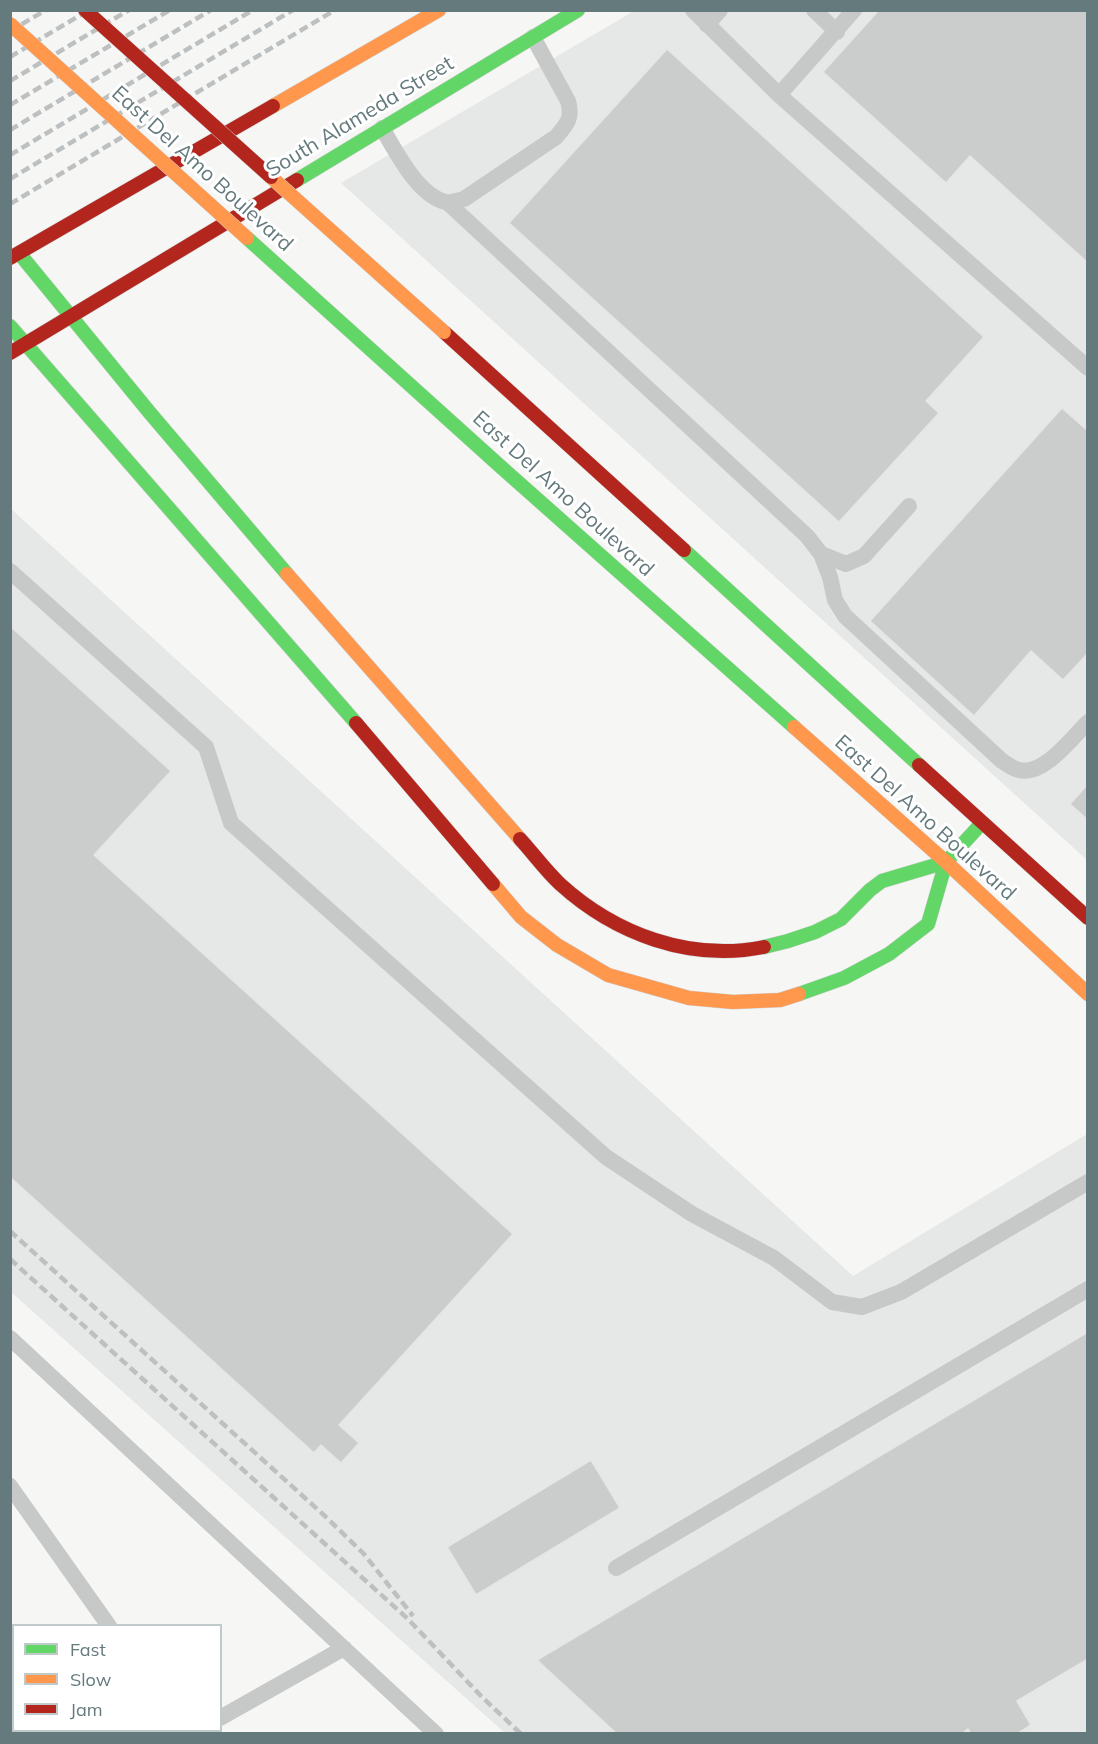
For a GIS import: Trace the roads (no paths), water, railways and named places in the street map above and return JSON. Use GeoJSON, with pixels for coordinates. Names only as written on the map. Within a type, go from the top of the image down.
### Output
{"type":"FeatureCollection","features":[{"type":"Feature","properties":{"kind":"main road","name":"East Del Amo Boulevard"},"geometry":{"type":"LineString","coordinates":[[85,10],[444,332],[1088,918]]}},
{"type":"Feature","properties":{"kind":"main road"},"geometry":{"type":"LineString","coordinates":[[440,10],[15,256],[71,318],[275,559],[559,883],[587,906],[624,928],[663,942],[702,950],[739,952],[765,948],[804,936],[843,918],[880,882],[946,862]]}},
{"type":"Feature","properties":{"kind":"main road","name":"South Alameda Street"},"geometry":{"type":"LineString","coordinates":[[10,353],[578,10]]}},
{"type":"Feature","properties":{"kind":"main road","name":"East Del Amo Boulevard"},"geometry":{"type":"LineString","coordinates":[[10,24],[501,467],[946,862],[1088,994]]}},
{"type":"Feature","properties":{"kind":"main road"},"geometry":{"type":"LineString","coordinates":[[10,326],[24,345],[379,749],[521,917],[557,945],[608,975],[689,998],[733,1002],[780,1000],[844,978],[889,954],[928,924],[946,862],[982,823]]}},
{"type":"Feature","properties":{"kind":"lane"},"geometry":{"type":"LineString","coordinates":[[693,10],[779,95],[1088,368]]}},
{"type":"Feature","properties":{"kind":"lane"},"geometry":{"type":"LineString","coordinates":[[707,25],[720,10]]}},
{"type":"Feature","properties":{"kind":"lane"},"geometry":{"type":"LineString","coordinates":[[814,10],[837,32]]}},
{"type":"Feature","properties":{"kind":"lane"},"geometry":{"type":"LineString","coordinates":[[779,95],[855,10]]}},
{"type":"Feature","properties":{"kind":"lane"},"geometry":{"type":"LineString","coordinates":[[448,203],[464,199],[556,137],[567,123],[571,112],[568,101],[532,38]]}},
{"type":"Feature","properties":{"kind":"lane"},"geometry":{"type":"LineString","coordinates":[[381,128],[415,180],[431,196],[448,203],[807,536],[821,554],[830,577],[835,600],[845,616],[1002,761],[1020,771],[1033,771],[1048,762],[1088,722]]}},
{"type":"Feature","properties":{"kind":"lane"},"geometry":{"type":"LineString","coordinates":[[821,554],[846,564],[864,556],[909,506]]}},
{"type":"Feature","properties":{"kind":"lane"},"geometry":{"type":"LineString","coordinates":[[10,571],[206,747],[231,823],[579,1134],[606,1157],[692,1214],[774,1258],[832,1302],[862,1307],[901,1292],[1088,1182]]}},
{"type":"Feature","properties":{"kind":"lane"},"geometry":{"type":"LineString","coordinates":[[616,1568],[1088,1289]]}},
{"type":"Feature","properties":{"kind":"lane"},"geometry":{"type":"LineString","coordinates":[[10,1338],[436,1734]]}},
{"type":"Feature","properties":{"kind":"lane"},"geometry":{"type":"LineString","coordinates":[[10,1486],[108,1624]]}},
{"type":"Feature","properties":{"kind":"lane"},"geometry":{"type":"LineString","coordinates":[[222,1718],[344,1648]]}},
{"type":"Feature","properties":{"kind":"railway"},"geometry":{"type":"LineString","coordinates":[[10,31],[46,10]]}},
{"type":"Feature","properties":{"kind":"railway"},"geometry":{"type":"LineString","coordinates":[[10,57],[89,10]]}},
{"type":"Feature","properties":{"kind":"railway"},"geometry":{"type":"LineString","coordinates":[[10,81],[129,10]]}},
{"type":"Feature","properties":{"kind":"railway"},"geometry":{"type":"LineString","coordinates":[[10,105],[170,10]]}},
{"type":"Feature","properties":{"kind":"railway"},"geometry":{"type":"LineString","coordinates":[[10,130],[211,10]]}},
{"type":"Feature","properties":{"kind":"railway"},"geometry":{"type":"LineString","coordinates":[[10,155],[253,10]]}},
{"type":"Feature","properties":{"kind":"railway"},"geometry":{"type":"LineString","coordinates":[[10,179],[293,10]]}},
{"type":"Feature","properties":{"kind":"railway"},"geometry":{"type":"LineString","coordinates":[[10,204],[335,10]]}},
{"type":"Feature","properties":{"kind":"railway"},"geometry":{"type":"LineString","coordinates":[[10,1231],[326,1517],[364,1554],[413,1616]]}},
{"type":"Feature","properties":{"kind":"railway"},"geometry":{"type":"LineString","coordinates":[[10,1259],[408,1619],[481,1696],[521,1734]]}}]}
